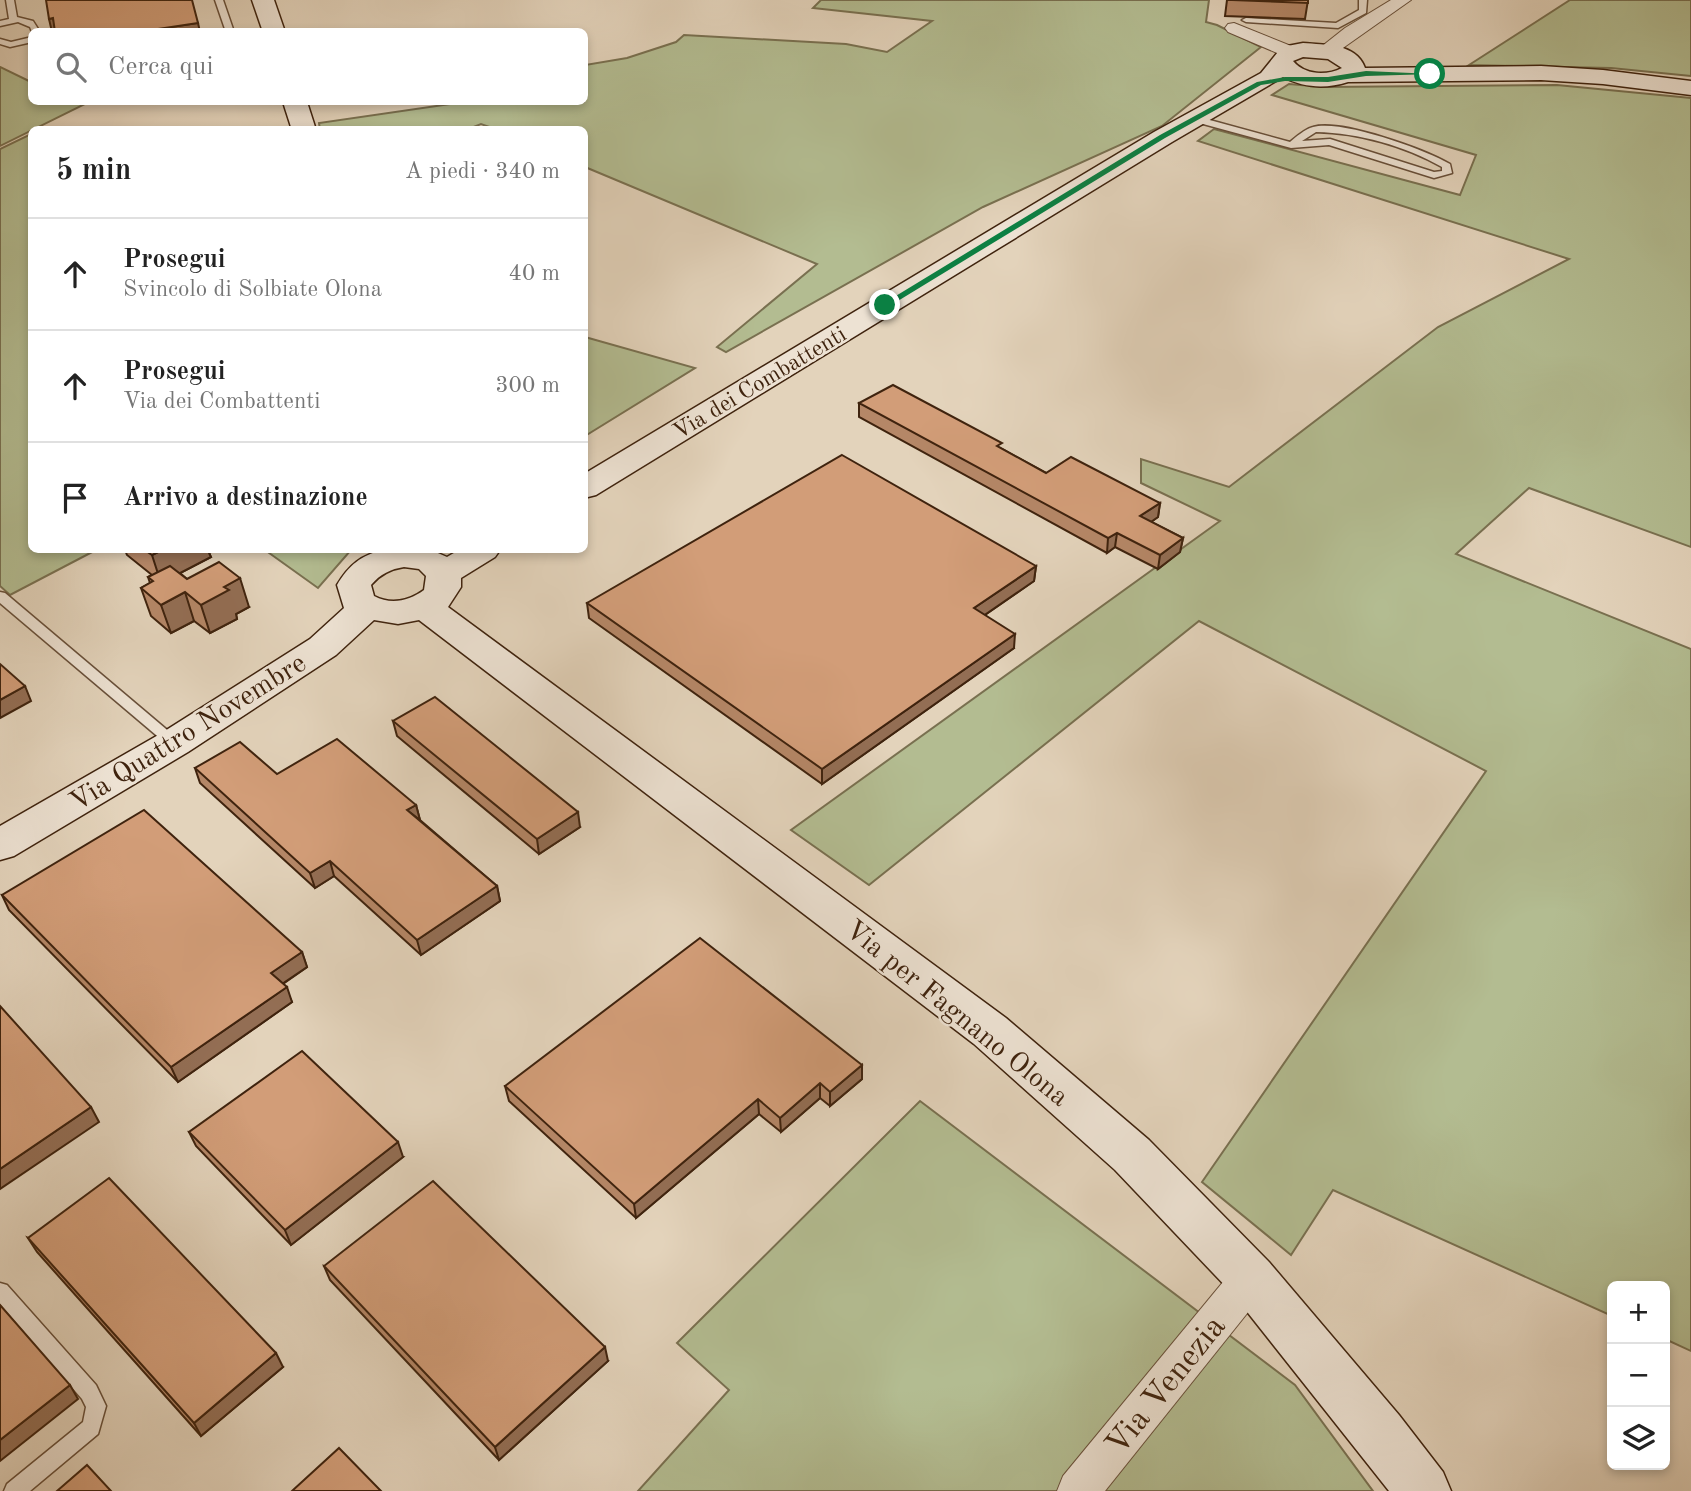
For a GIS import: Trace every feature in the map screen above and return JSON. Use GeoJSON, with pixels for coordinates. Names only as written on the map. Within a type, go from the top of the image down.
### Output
{"type":"FeatureCollection","features":[{"type":"Feature","properties":{"kind":"street"},"geometry":{"type":"LineString","coordinates":[[1327,51],[1345,29],[1404,0]]}},
{"type":"Feature","properties":{"kind":"street"},"geometry":{"type":"LineString","coordinates":[[1240,24],[1286,59],[1311,49],[1327,51],[1350,68]]}},
{"type":"Feature","properties":{"kind":"street","name":"Via dei Combattenti"},"geometry":{"type":"LineString","coordinates":[[588,486],[1195,119],[1259,84],[1286,59],[1289,72],[1304,77]]}},
{"type":"Feature","properties":{"kind":"street","name":"Via dei Combattenti"},"geometry":{"type":"LineString","coordinates":[[1259,84],[1304,77],[1328,79],[1350,68],[1398,73],[1541,73],[1603,77],[1691,88]]}},
{"type":"Feature","properties":{"kind":"street"},"geometry":{"type":"LineString","coordinates":[[296,105],[303,126]]}},
{"type":"Feature","properties":{"kind":"street"},"geometry":{"type":"LineString","coordinates":[[366,608],[394,613],[434,589],[479,553]]}},
{"type":"Feature","properties":{"kind":"street","name":"Via per Fagnano Olona"},"geometry":{"type":"LineString","coordinates":[[366,608],[358,602],[354,585],[366,569],[390,554],[418,556],[430,560],[434,589],[990,1031],[1132,1155],[1251,1278],[1380,1433],[1423,1491]]}},
{"type":"Feature","properties":{"kind":"street","name":"Via Quattro Novembre"},"geometry":{"type":"LineString","coordinates":[[0,845],[174,743],[323,647],[366,608]]}},
{"type":"Feature","properties":{"kind":"street","name":"Via Venezia"},"geometry":{"type":"LineString","coordinates":[[1078,1491],[1251,1278]]}},
{"type":"Feature","properties":{"kind":"lane"},"geometry":{"type":"LineString","coordinates":[[10,0],[4,22],[31,23],[34,28]]}},
{"type":"Feature","properties":{"kind":"lane"},"geometry":{"type":"LineString","coordinates":[[219,0],[229,28]]}},
{"type":"Feature","properties":{"kind":"lane"},"geometry":{"type":"LineString","coordinates":[[1240,24],[1345,29],[1363,11],[1363,0]]}},
{"type":"Feature","properties":{"kind":"lane"},"geometry":{"type":"LineString","coordinates":[[15,44],[28,40]]}},
{"type":"Feature","properties":{"kind":"lane"},"geometry":{"type":"LineString","coordinates":[[0,41],[15,44],[28,52]]}},
{"type":"Feature","properties":{"kind":"lane"},"geometry":{"type":"LineString","coordinates":[[1195,119],[1291,145],[1330,142],[1434,174],[1447,173],[1447,166],[1431,156],[1347,132],[1314,129],[1291,145]]}},
{"type":"Feature","properties":{"kind":"lane"},"geometry":{"type":"LineString","coordinates":[[0,596],[174,743]]}},
{"type":"Feature","properties":{"kind":"lane"},"geometry":{"type":"LineString","coordinates":[[0,1291],[89,1392],[96,1406],[90,1427],[14,1491]]}},
{"type":"Feature","properties":{"kind":"green space"},"geometry":{"type":"Polygon","coordinates":[[[821,0],[1209,0],[1206,22],[1261,47],[1162,126],[983,207],[726,352],[717,347],[817,264],[588,168],[588,126],[319,126],[319,123],[443,105],[588,105],[588,64],[627,58],[676,42],[684,35],[846,44],[887,52],[932,21],[813,8],[821,0]]]}},
{"type":"Feature","properties":{"kind":"green space"},"geometry":{"type":"Polygon","coordinates":[[[1570,0],[1691,0],[1691,76],[1611,68],[1469,65],[1570,0]]]}},
{"type":"Feature","properties":{"kind":"green space"},"geometry":{"type":"Polygon","coordinates":[[[0,67],[28,81],[28,105],[83,105],[40,126],[28,126],[28,132],[0,146],[0,67]]]}},
{"type":"Feature","properties":{"kind":"green space"},"geometry":{"type":"Polygon","coordinates":[[[1289,84],[1323,87],[1557,85],[1691,98],[1691,547],[1529,488],[1456,554],[1691,649],[1691,1351],[1670,1341],[1670,1281],[1607,1281],[1607,1314],[1333,1190],[1291,1255],[1202,1182],[1486,771],[1199,621],[869,885],[791,830],[1220,521],[1141,483],[1141,459],[1229,487],[1438,327],[1569,259],[1198,141],[1214,129],[1460,195],[1476,155],[1272,95],[1289,84]]]}},
{"type":"Feature","properties":{"kind":"green space"},"geometry":{"type":"Polygon","coordinates":[[[28,135],[28,553],[90,553],[10,595],[0,586],[0,149],[28,135]]]}},
{"type":"Feature","properties":{"kind":"green space"},"geometry":{"type":"Polygon","coordinates":[[[588,338],[695,368],[588,434],[588,338]]]}},
{"type":"Feature","properties":{"kind":"green space"},"geometry":{"type":"Polygon","coordinates":[[[269,553],[348,553],[318,588],[269,553]]]}},
{"type":"Feature","properties":{"kind":"green space"},"geometry":{"type":"Polygon","coordinates":[[[920,1101],[1295,1385],[1373,1491],[638,1491],[729,1390],[677,1343],[920,1101]]]}},
{"type":"Feature","properties":{"kind":"building"},"geometry":{"type":"Polygon","coordinates":[[[46,0],[192,0],[198,23],[165,28],[54,28],[53,18],[49,19],[46,0]]]}},
{"type":"Feature","properties":{"kind":"building"},"geometry":{"type":"Polygon","coordinates":[[[1232,0],[1308,0],[1308,3],[1232,0]]]}},
{"type":"Feature","properties":{"kind":"building"},"geometry":{"type":"Polygon","coordinates":[[[893,385],[1002,443],[997,446],[1046,473],[1071,457],[1160,503],[1140,516],[1183,538],[1160,555],[1117,533],[1108,538],[859,403],[893,385]]]}},
{"type":"Feature","properties":{"kind":"building"},"geometry":{"type":"Polygon","coordinates":[[[842,455],[1036,566],[974,608],[1015,634],[822,769],[587,603],[842,455]]]}},
{"type":"Feature","properties":{"kind":"building"},"geometry":{"type":"Polygon","coordinates":[[[219,562],[240,578],[224,587],[229,590],[201,605],[185,592],[161,605],[141,588],[153,581],[148,577],[170,566],[187,579],[219,562]]]}},
{"type":"Feature","properties":{"kind":"building"},"geometry":{"type":"Polygon","coordinates":[[[0,664],[25,686],[0,700],[0,664]]]}},
{"type":"Feature","properties":{"kind":"building"},"geometry":{"type":"Polygon","coordinates":[[[435,697],[578,812],[537,839],[393,721],[435,697]]]}},
{"type":"Feature","properties":{"kind":"building"},"geometry":{"type":"Polygon","coordinates":[[[337,739],[416,805],[407,810],[497,886],[417,940],[330,861],[310,873],[195,768],[240,742],[277,774],[337,739]]]}},
{"type":"Feature","properties":{"kind":"building"},"geometry":{"type":"Polygon","coordinates":[[[144,810],[302,952],[271,973],[287,987],[171,1067],[2,895],[144,810]]]}},
{"type":"Feature","properties":{"kind":"building"},"geometry":{"type":"Polygon","coordinates":[[[700,938],[862,1065],[830,1092],[820,1083],[780,1118],[758,1099],[634,1204],[505,1086],[700,938]]]}},
{"type":"Feature","properties":{"kind":"building"},"geometry":{"type":"Polygon","coordinates":[[[0,1006],[91,1107],[0,1169],[0,1006]]]}},
{"type":"Feature","properties":{"kind":"building"},"geometry":{"type":"Polygon","coordinates":[[[302,1051],[398,1142],[285,1230],[189,1132],[302,1051]]]}},
{"type":"Feature","properties":{"kind":"building"},"geometry":{"type":"Polygon","coordinates":[[[109,1178],[276,1353],[194,1423],[28,1238],[109,1178]]]}},
{"type":"Feature","properties":{"kind":"building"},"geometry":{"type":"Polygon","coordinates":[[[433,1181],[605,1347],[495,1447],[324,1266],[433,1181]]]}},
{"type":"Feature","properties":{"kind":"building"},"geometry":{"type":"Polygon","coordinates":[[[0,1305],[70,1385],[0,1440],[0,1305]]]}},
{"type":"Feature","properties":{"kind":"building"},"geometry":{"type":"Polygon","coordinates":[[[339,1448],[381,1491],[292,1491],[339,1448]]]}},
{"type":"Feature","properties":{"kind":"building"},"geometry":{"type":"Polygon","coordinates":[[[87,1465],[111,1491],[57,1491],[87,1465]]]}},
{"type":"Feature","properties":{"kind":"route"},"geometry":{"type":"LineString","coordinates":[[885,305],[1163,137],[1259,84],[1304,77],[1335,79],[1366,74],[1430,74]]}}]}
